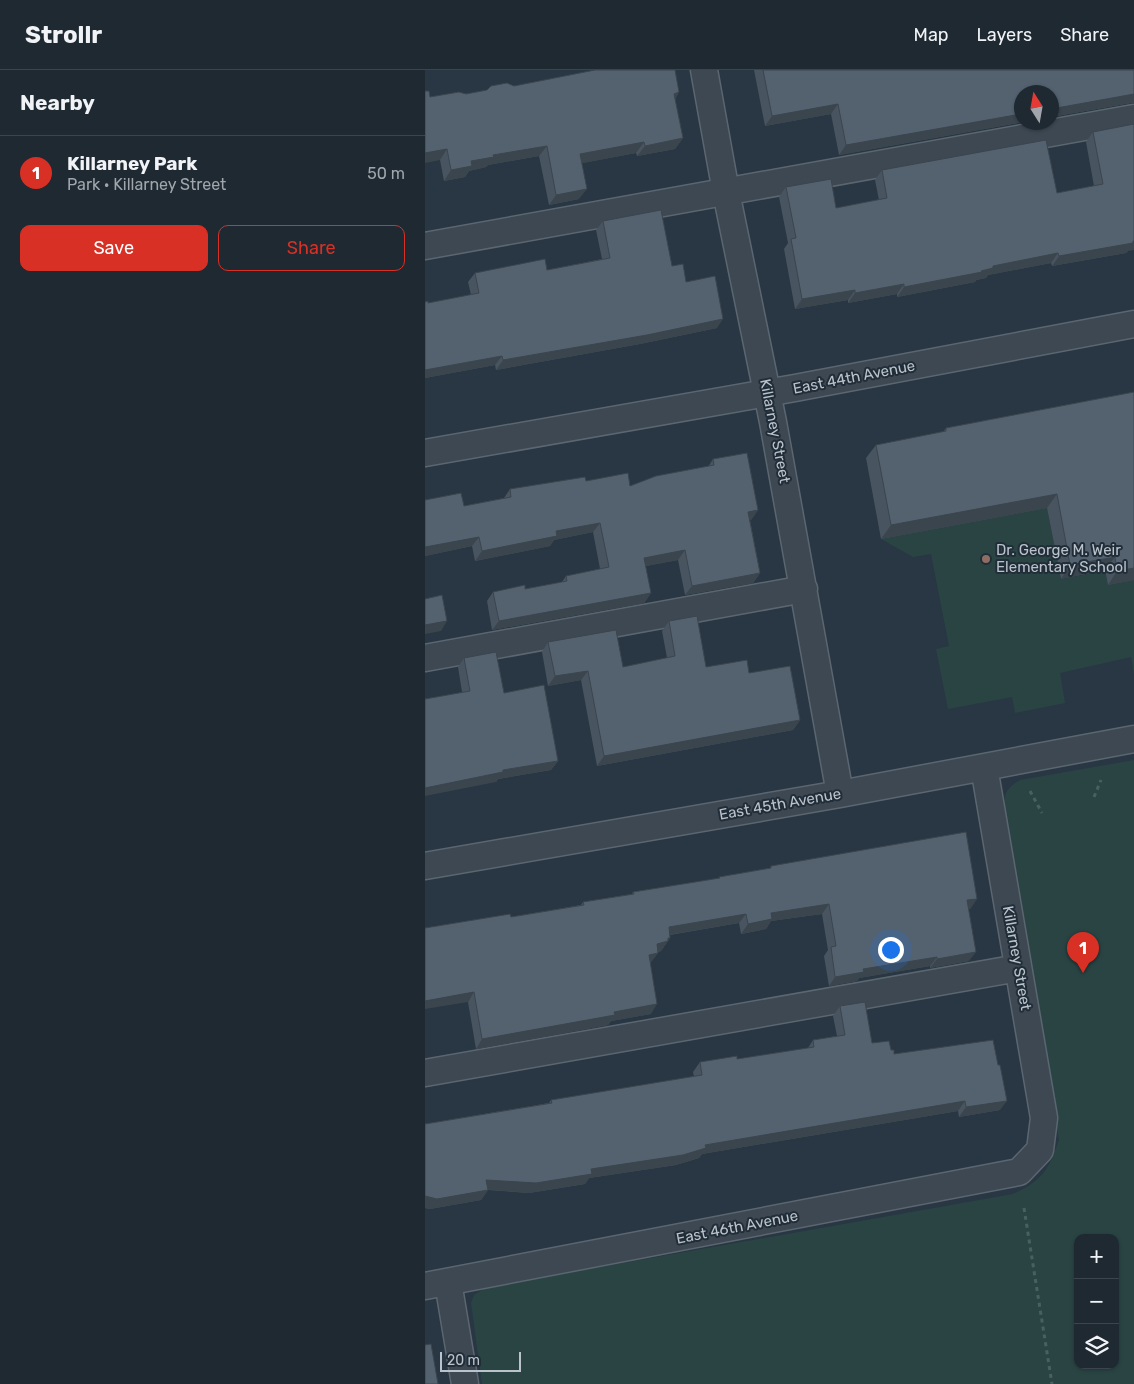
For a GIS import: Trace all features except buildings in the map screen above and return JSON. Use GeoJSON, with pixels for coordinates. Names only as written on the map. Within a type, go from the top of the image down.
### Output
{"type":"FeatureCollection","features":[{"type":"Feature","properties":{"kind":"street","name":"Killarney Street"},"geometry":{"type":"LineString","coordinates":[[704,70],[767,392],[841,794]]}},
{"type":"Feature","properties":{"kind":"street"},"geometry":{"type":"LineString","coordinates":[[425,246],[1134,118]]}},
{"type":"Feature","properties":{"kind":"street","name":"East 44th Avenue"},"geometry":{"type":"LineString","coordinates":[[425,453],[1134,324]]}},
{"type":"Feature","properties":{"kind":"street"},"geometry":{"type":"LineString","coordinates":[[425,658],[804,589]]}},
{"type":"Feature","properties":{"kind":"street","name":"East 45th Avenue"},"geometry":{"type":"LineString","coordinates":[[425,866],[841,794],[1134,739]]}},
{"type":"Feature","properties":{"kind":"street","name":"Killarney Street"},"geometry":{"type":"LineString","coordinates":[[984,767],[1043,1118],[1040,1150]]}},
{"type":"Feature","properties":{"kind":"street"},"geometry":{"type":"LineString","coordinates":[[425,1073],[1018,968]]}},
{"type":"Feature","properties":{"kind":"street","name":"East 46th Avenue"},"geometry":{"type":"LineString","coordinates":[[437,1284],[1019,1172],[1040,1150]]}},
{"type":"Feature","properties":{"kind":"street"},"geometry":{"type":"LineString","coordinates":[[437,1284],[465,1384]]}},
{"type":"Feature","properties":{"kind":"path"},"geometry":{"type":"LineString","coordinates":[[1094,797],[1101,780]]}},
{"type":"Feature","properties":{"kind":"path"},"geometry":{"type":"LineString","coordinates":[[1030,791],[1042,814]]}},
{"type":"Feature","properties":{"kind":"path"},"geometry":{"type":"LineString","coordinates":[[1025,1208],[1052,1384]]}},
{"type":"Feature","properties":{"kind":"green space"},"geometry":{"type":"Polygon","coordinates":[[[1047,508],[1061,579],[1105,571],[1108,585],[1134,580],[1134,675],[1131,657],[1060,673],[1065,703],[1015,713],[1012,697],[948,709],[936,649],[949,646],[931,554],[913,557],[881,539],[1047,508]]]}},
{"type":"Feature","properties":{"kind":"green space"},"geometry":{"type":"Polygon","coordinates":[[[1134,760],[1134,1384],[482,1384],[471,1303],[474,1295],[487,1287],[1013,1194],[1038,1179],[1048,1167],[1059,1140],[1004,806],[1007,790],[1020,780],[1134,760]]]}},
{"type":"Feature","properties":{"kind":"place","name":"Dr. George M. Weir Elementary School"},"geometry":{"type":"Point","coordinates":[986,559]}},
{"type":"Feature","properties":{"kind":"place","name":"Killarney Park"},"geometry":{"type":"Point","coordinates":[1083,973]}}]}
